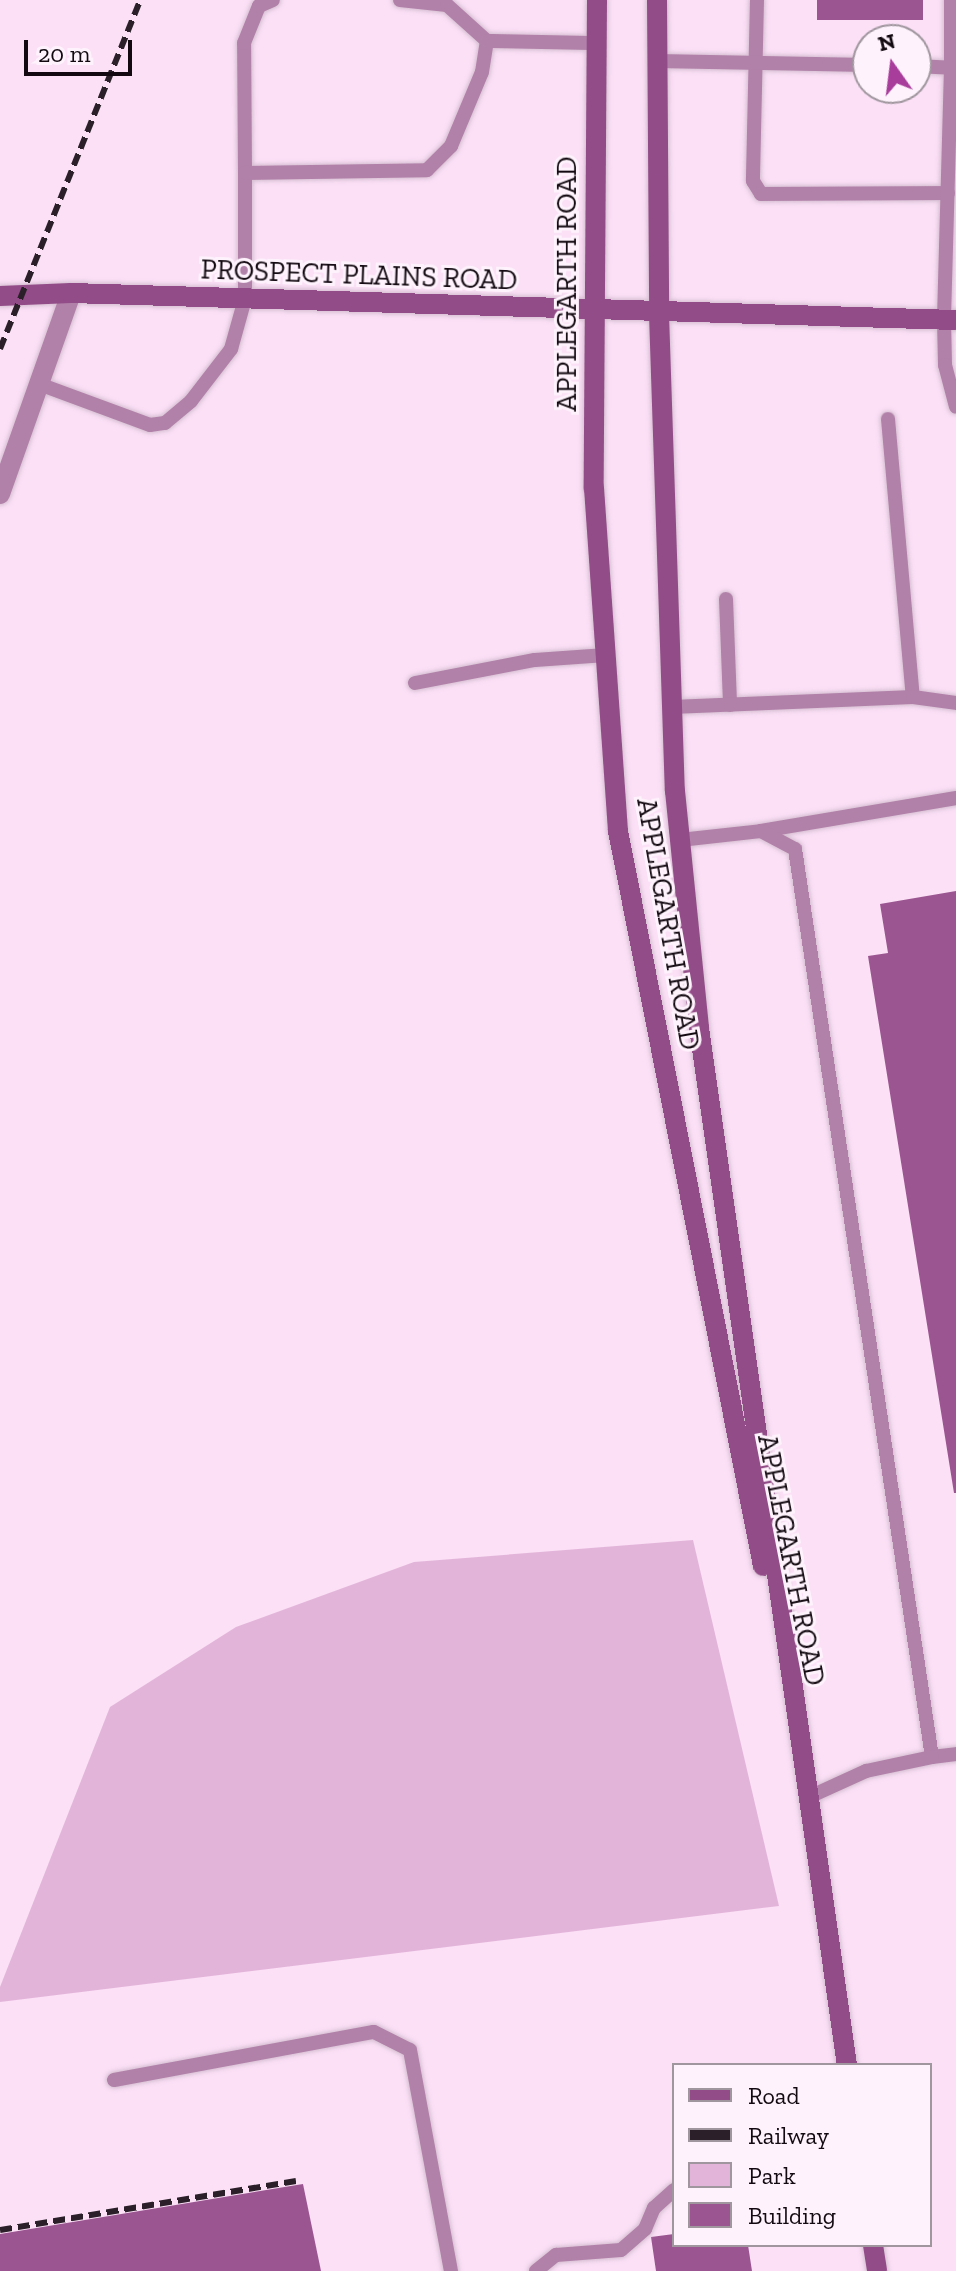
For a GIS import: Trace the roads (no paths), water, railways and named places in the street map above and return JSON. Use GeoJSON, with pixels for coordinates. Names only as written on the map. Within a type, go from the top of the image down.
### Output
{"type":"FeatureCollection","features":[{"type":"Feature","properties":{"kind":"main road","name":"APPLEGARTH ROAD"},"geometry":{"type":"LineString","coordinates":[[597,0],[594,488],[618,831],[809,1797]]}},
{"type":"Feature","properties":{"kind":"main road","name":"APPLEGARTH ROAD"},"geometry":{"type":"LineString","coordinates":[[657,0],[659,314],[672,707],[680,840],[699,1028],[847,2063]]}},
{"type":"Feature","properties":{"kind":"main road","name":"PROSPECT PLAINS ROAD"},"geometry":{"type":"LineString","coordinates":[[0,296],[71,293],[659,314],[950,320]]}},
{"type":"Feature","properties":{"kind":"main road"},"geometry":{"type":"LineString","coordinates":[[873,2247],[877,2271]]}},
{"type":"Feature","properties":{"kind":"street"},"geometry":{"type":"LineString","coordinates":[[0,494],[71,293]]}},
{"type":"Feature","properties":{"kind":"lane"},"geometry":{"type":"LineString","coordinates":[[39,384],[150,425],[165,423],[191,401],[231,349],[245,299],[244,43],[259,6],[273,0]]}},
{"type":"Feature","properties":{"kind":"lane"},"geometry":{"type":"LineString","coordinates":[[400,0],[447,5],[487,41],[596,43]]}},
{"type":"Feature","properties":{"kind":"lane"},"geometry":{"type":"LineString","coordinates":[[757,0],[753,181],[761,194],[948,193]]}},
{"type":"Feature","properties":{"kind":"lane"},"geometry":{"type":"LineString","coordinates":[[951,0],[950,320],[945,365],[956,407]]}},
{"type":"Feature","properties":{"kind":"lane"},"geometry":{"type":"LineString","coordinates":[[245,173],[427,170],[451,146],[482,72],[487,41]]}},
{"type":"Feature","properties":{"kind":"lane"},"geometry":{"type":"LineString","coordinates":[[657,61],[757,60],[852,64]]}},
{"type":"Feature","properties":{"kind":"lane"},"geometry":{"type":"LineString","coordinates":[[932,67],[951,68]]}},
{"type":"Feature","properties":{"kind":"lane"},"geometry":{"type":"LineString","coordinates":[[888,419],[913,697]]}},
{"type":"Feature","properties":{"kind":"lane"},"geometry":{"type":"LineString","coordinates":[[726,599],[730,705]]}},
{"type":"Feature","properties":{"kind":"lane"},"geometry":{"type":"LineString","coordinates":[[415,683],[535,660],[606,655]]}},
{"type":"Feature","properties":{"kind":"lane"},"geometry":{"type":"LineString","coordinates":[[672,707],[913,697],[956,703]]}},
{"type":"Feature","properties":{"kind":"lane"},"geometry":{"type":"LineString","coordinates":[[680,840],[761,831],[956,798]]}},
{"type":"Feature","properties":{"kind":"lane"},"geometry":{"type":"LineString","coordinates":[[761,831],[795,849],[932,1757]]}},
{"type":"Feature","properties":{"kind":"lane"},"geometry":{"type":"LineString","coordinates":[[809,1797],[866,1771],[956,1754]]}},
{"type":"Feature","properties":{"kind":"lane"},"geometry":{"type":"LineString","coordinates":[[114,2080],[374,2032],[410,2050],[451,2271]]}},
{"type":"Feature","properties":{"kind":"lane"},"geometry":{"type":"LineString","coordinates":[[536,2271],[556,2255],[621,2250],[645,2229],[654,2208],[672,2192]]}},
{"type":"Feature","properties":{"kind":"railway"},"geometry":{"type":"LineString","coordinates":[[0,349],[140,0]]}},
{"type":"Feature","properties":{"kind":"railway"},"geometry":{"type":"LineString","coordinates":[[0,2230],[296,2181]]}}]}
